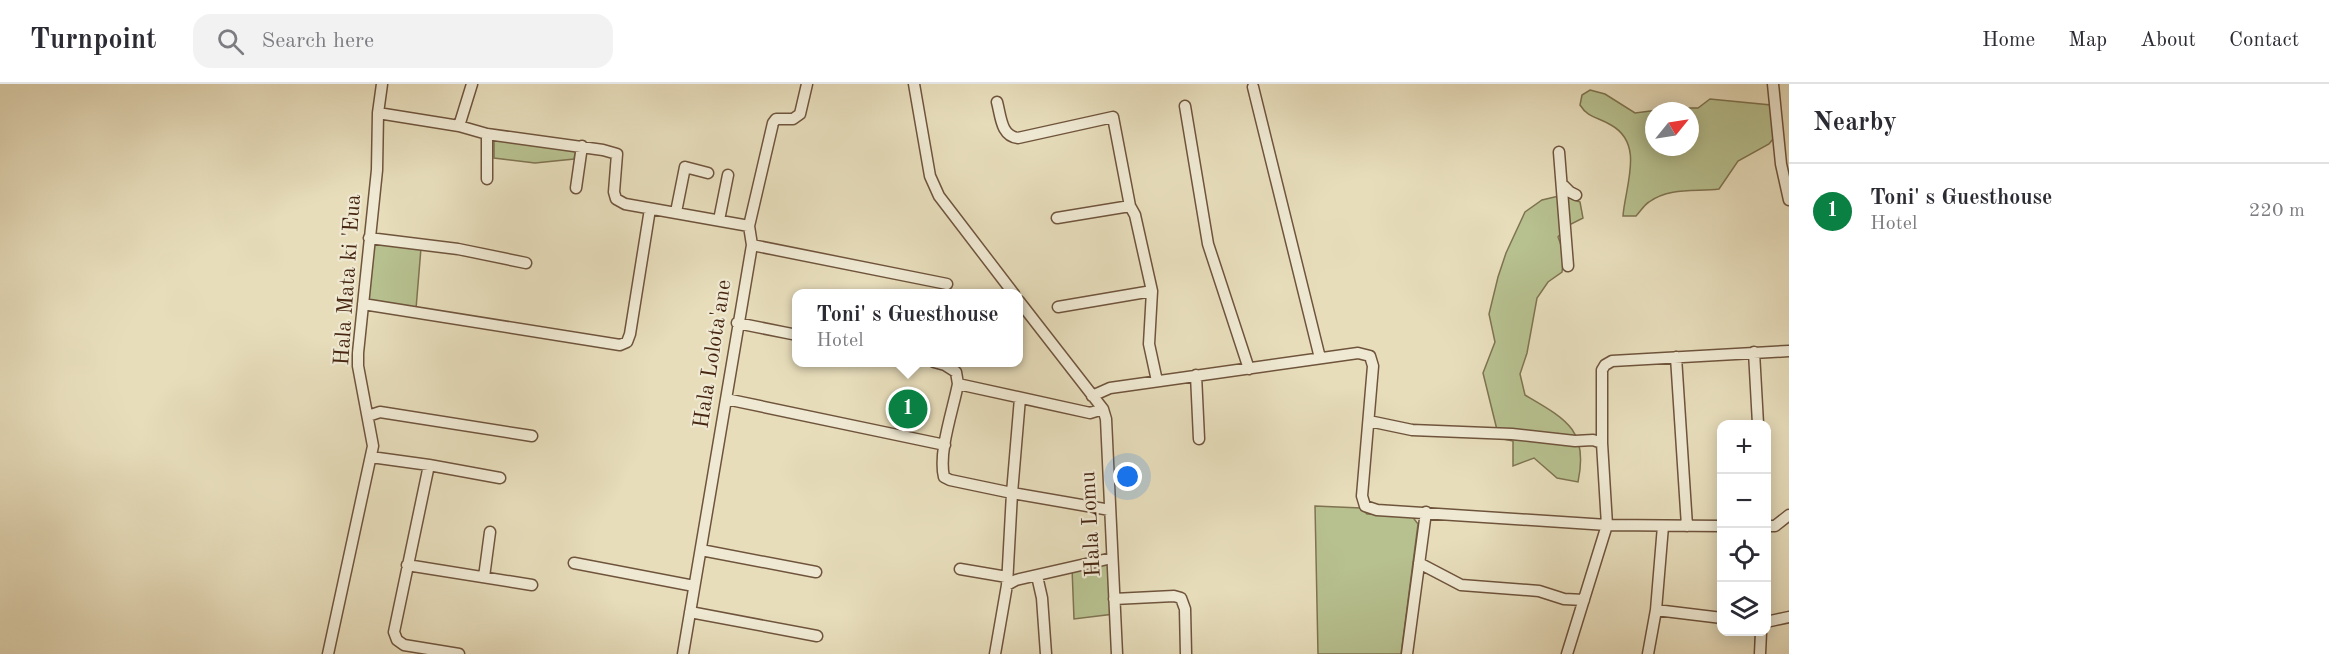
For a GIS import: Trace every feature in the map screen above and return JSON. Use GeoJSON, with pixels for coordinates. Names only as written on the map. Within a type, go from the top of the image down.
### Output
{"type":"FeatureCollection","features":[{"type":"Feature","properties":{"kind":"street","name":"Hala Mata ki 'Eua"},"geometry":{"type":"LineString","coordinates":[[328,654],[373,446],[358,366],[382,84]]}},
{"type":"Feature","properties":{"kind":"street"},"geometry":{"type":"LineString","coordinates":[[459,126],[472,84]]}},
{"type":"Feature","properties":{"kind":"street","name":"Hala Lolota'ane"},"geometry":{"type":"LineString","coordinates":[[684,654],[737,323],[752,244],[749,226],[773,123],[776,119],[793,119],[800,114],[807,84]]}},
{"type":"Feature","properties":{"kind":"street"},"geometry":{"type":"LineString","coordinates":[[914,84],[930,176],[939,196],[1010,289]]}},
{"type":"Feature","properties":{"kind":"street"},"geometry":{"type":"LineString","coordinates":[[1773,84],[1784,147],[1789,199]]}},
{"type":"Feature","properties":{"kind":"street"},"geometry":{"type":"LineString","coordinates":[[1253,87],[1320,358]]}},
{"type":"Feature","properties":{"kind":"street"},"geometry":{"type":"LineString","coordinates":[[998,102],[1006,134],[1010,137],[1018,138],[1113,117],[1130,206],[1136,215],[1152,291],[1149,344],[1157,381]]}},
{"type":"Feature","properties":{"kind":"street"},"geometry":{"type":"LineString","coordinates":[[1185,106],[1208,244],[1249,369]]}},
{"type":"Feature","properties":{"kind":"street"},"geometry":{"type":"LineString","coordinates":[[378,113],[459,126],[487,134],[582,146],[617,154],[614,192],[616,199],[625,204],[749,226]]}},
{"type":"Feature","properties":{"kind":"street"},"geometry":{"type":"LineString","coordinates":[[487,134],[487,179]]}},
{"type":"Feature","properties":{"kind":"street"},"geometry":{"type":"LineString","coordinates":[[576,188],[582,146]]}},
{"type":"Feature","properties":{"kind":"street"},"geometry":{"type":"LineString","coordinates":[[1559,152],[1568,266]]}},
{"type":"Feature","properties":{"kind":"street"},"geometry":{"type":"LineString","coordinates":[[676,212],[685,167],[708,172]]}},
{"type":"Feature","properties":{"kind":"street"},"geometry":{"type":"LineString","coordinates":[[719,220],[728,175]]}},
{"type":"Feature","properties":{"kind":"street"},"geometry":{"type":"LineString","coordinates":[[1562,184],[1576,195]]}},
{"type":"Feature","properties":{"kind":"street"},"geometry":{"type":"LineString","coordinates":[[1058,218],[1130,206]]}},
{"type":"Feature","properties":{"kind":"street"},"geometry":{"type":"LineString","coordinates":[[363,304],[620,345],[627,342],[630,334],[650,209]]}},
{"type":"Feature","properties":{"kind":"street"},"geometry":{"type":"LineString","coordinates":[[369,238],[458,249],[526,263]]}},
{"type":"Feature","properties":{"kind":"street"},"geometry":{"type":"LineString","coordinates":[[752,244],[947,284]]}},
{"type":"Feature","properties":{"kind":"street"},"geometry":{"type":"LineString","coordinates":[[1058,307],[1152,291]]}},
{"type":"Feature","properties":{"kind":"street"},"geometry":{"type":"LineString","coordinates":[[958,384],[1090,413],[1103,409],[1023,306]]}},
{"type":"Feature","properties":{"kind":"street"},"geometry":{"type":"LineString","coordinates":[[737,323],[792,334]]}},
{"type":"Feature","properties":{"kind":"street"},"geometry":{"type":"LineString","coordinates":[[1567,654],[1607,525],[1602,443],[1602,370],[1605,364],[1676,357],[1789,351]]}},
{"type":"Feature","properties":{"kind":"street"},"geometry":{"type":"LineString","coordinates":[[1092,396],[1110,388],[1358,352],[1370,356],[1373,366],[1362,496],[1365,506],[1377,510],[1607,525],[1717,526]]}},
{"type":"Feature","properties":{"kind":"street"},"geometry":{"type":"LineString","coordinates":[[1754,352],[1758,420]]}},
{"type":"Feature","properties":{"kind":"street"},"geometry":{"type":"LineString","coordinates":[[1676,357],[1687,526]]}},
{"type":"Feature","properties":{"kind":"street"},"geometry":{"type":"LineString","coordinates":[[948,367],[956,372],[958,384],[945,445],[944,477],[1012,493],[1110,510]]}},
{"type":"Feature","properties":{"kind":"street"},"geometry":{"type":"LineString","coordinates":[[1196,375],[1199,439]]}},
{"type":"Feature","properties":{"kind":"street"},"geometry":{"type":"LineString","coordinates":[[995,654],[1007,581],[1020,398]]}},
{"type":"Feature","properties":{"kind":"street"},"geometry":{"type":"LineString","coordinates":[[726,399],[945,445]]}},
{"type":"Feature","properties":{"kind":"street","name":"Hala Lomu"},"geometry":{"type":"LineString","coordinates":[[1103,409],[1106,419],[1117,654]]}},
{"type":"Feature","properties":{"kind":"street"},"geometry":{"type":"LineString","coordinates":[[368,416],[380,412],[532,436]]}},
{"type":"Feature","properties":{"kind":"street"},"geometry":{"type":"LineString","coordinates":[[1369,421],[1412,430],[1512,434],[1575,441],[1593,440],[1602,443]]}},
{"type":"Feature","properties":{"kind":"street"},"geometry":{"type":"LineString","coordinates":[[371,457],[500,478]]}},
{"type":"Feature","properties":{"kind":"street"},"geometry":{"type":"LineString","coordinates":[[429,465],[393,632],[397,640],[412,650],[459,654]]}},
{"type":"Feature","properties":{"kind":"street"},"geometry":{"type":"LineString","coordinates":[[1407,654],[1426,512]]}},
{"type":"Feature","properties":{"kind":"street"},"geometry":{"type":"LineString","coordinates":[[1771,526],[1775,526],[1789,515]]}},
{"type":"Feature","properties":{"kind":"street"},"geometry":{"type":"LineString","coordinates":[[1648,654],[1656,610],[1663,526]]}},
{"type":"Feature","properties":{"kind":"street"},"geometry":{"type":"LineString","coordinates":[[484,577],[490,531]]}},
{"type":"Feature","properties":{"kind":"street"},"geometry":{"type":"LineString","coordinates":[[701,550],[816,572]]}},
{"type":"Feature","properties":{"kind":"street"},"geometry":{"type":"LineString","coordinates":[[960,569],[1007,581],[1112,558]]}},
{"type":"Feature","properties":{"kind":"street"},"geometry":{"type":"LineString","coordinates":[[574,563],[694,586]]}},
{"type":"Feature","properties":{"kind":"street"},"geometry":{"type":"LineString","coordinates":[[1419,563],[1461,585],[1539,591],[1564,599],[1584,600]]}},
{"type":"Feature","properties":{"kind":"street"},"geometry":{"type":"LineString","coordinates":[[407,565],[532,585]]}},
{"type":"Feature","properties":{"kind":"street"},"geometry":{"type":"LineString","coordinates":[[1037,576],[1042,598],[1046,654]]}},
{"type":"Feature","properties":{"kind":"street"},"geometry":{"type":"LineString","coordinates":[[1114,599],[1174,596],[1181,598],[1185,609],[1186,654]]}},
{"type":"Feature","properties":{"kind":"street"},"geometry":{"type":"LineString","coordinates":[[1656,610],[1717,617]]}},
{"type":"Feature","properties":{"kind":"street"},"geometry":{"type":"LineString","coordinates":[[690,612],[818,636]]}},
{"type":"Feature","properties":{"kind":"street"},"geometry":{"type":"LineString","coordinates":[[1771,621],[1789,617]]}},
{"type":"Feature","properties":{"kind":"street"},"geometry":{"type":"LineString","coordinates":[[1760,654],[1761,636]]}},
{"type":"Feature","properties":{"kind":"green space"},"geometry":{"type":"Polygon","coordinates":[[[1590,90],[1605,94],[1635,113],[1645,112],[1645,156],[1699,156],[1699,107],[1710,99],[1771,105],[1773,139],[1769,144],[1738,161],[1719,189],[1666,194],[1647,203],[1636,216],[1623,216],[1630,166],[1628,143],[1611,125],[1590,115],[1580,105],[1582,95],[1590,90]]]}},
{"type":"Feature","properties":{"kind":"green space"},"geometry":{"type":"Polygon","coordinates":[[[494,139],[576,149],[574,159],[535,163],[494,158],[494,139]]]}},
{"type":"Feature","properties":{"kind":"green space"},"geometry":{"type":"Polygon","coordinates":[[[1563,195],[1580,202],[1583,218],[1567,226],[1558,237],[1564,253],[1562,272],[1548,282],[1537,298],[1527,353],[1520,374],[1525,395],[1563,419],[1577,438],[1581,464],[1578,482],[1557,478],[1534,458],[1513,466],[1513,441],[1499,438],[1483,373],[1495,342],[1489,314],[1506,253],[1525,212],[1542,200],[1563,195]]]}},
{"type":"Feature","properties":{"kind":"green space"},"geometry":{"type":"Polygon","coordinates":[[[376,242],[421,248],[416,309],[371,302],[368,298],[372,245],[376,242]]]}},
{"type":"Feature","properties":{"kind":"green space"},"geometry":{"type":"Polygon","coordinates":[[[1315,506],[1361,508],[1367,514],[1411,515],[1418,524],[1401,654],[1318,654],[1315,506]]]}},
{"type":"Feature","properties":{"kind":"green space"},"geometry":{"type":"Polygon","coordinates":[[[1109,560],[1114,614],[1074,619],[1072,568],[1109,560]]]}},
{"type":"Feature","properties":{"kind":"place","name":"Toni' s Guesthouse"},"geometry":{"type":"Point","coordinates":[908,409]}}]}
